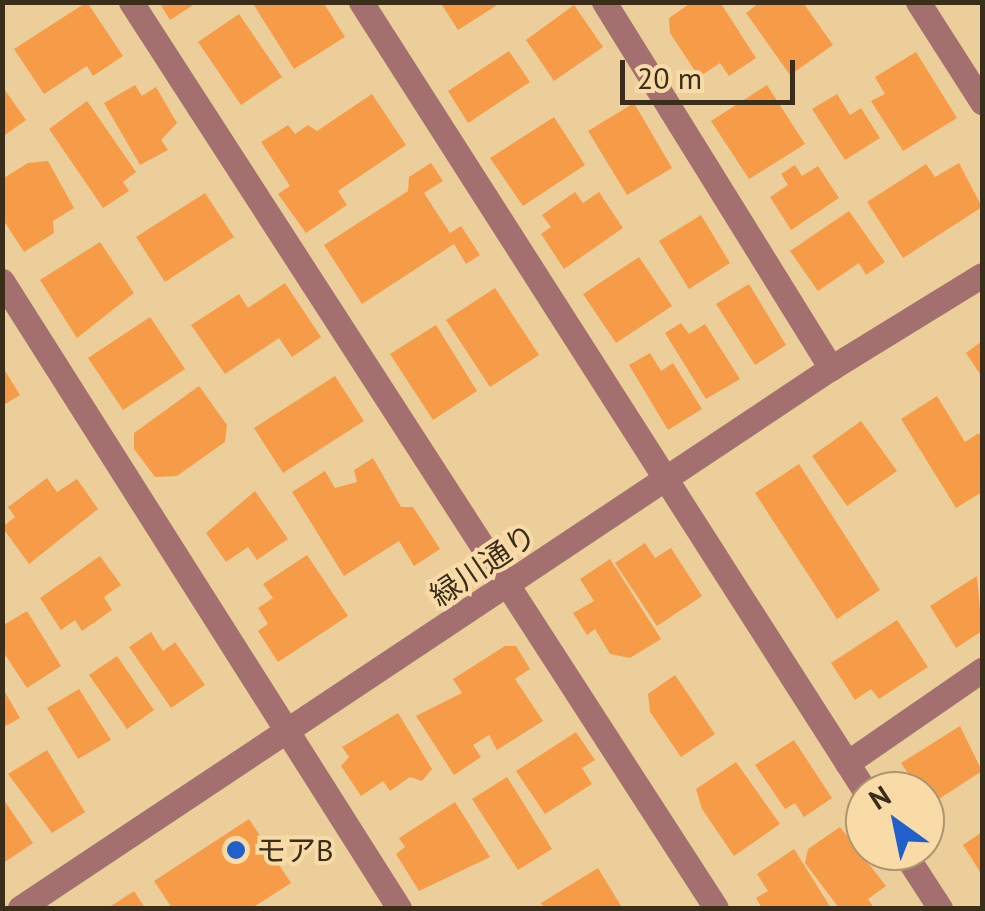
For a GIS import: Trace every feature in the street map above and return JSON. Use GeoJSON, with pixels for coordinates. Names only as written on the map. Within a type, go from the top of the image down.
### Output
{"type":"FeatureCollection","features":[{"type":"Feature","properties":{"kind":"street"},"geometry":{"type":"LineString","coordinates":[[131,2],[506,590],[716,908]]}},
{"type":"Feature","properties":{"kind":"street"},"geometry":{"type":"LineString","coordinates":[[361,2],[663,481],[852,771]]}},
{"type":"Feature","properties":{"kind":"street"},"geometry":{"type":"LineString","coordinates":[[604,2],[832,368]]}},
{"type":"Feature","properties":{"kind":"street"},"geometry":{"type":"LineString","coordinates":[[918,2],[982,102]]}},
{"type":"Feature","properties":{"kind":"street","name":"緑川通り"},"geometry":{"type":"LineString","coordinates":[[20,908],[506,590],[832,368],[982,276]]}},
{"type":"Feature","properties":{"kind":"street"},"geometry":{"type":"LineString","coordinates":[[2,282],[399,908]]}},
{"type":"Feature","properties":{"kind":"street"},"geometry":{"type":"LineString","coordinates":[[847,763],[982,670]]}},
{"type":"Feature","properties":{"kind":"street"},"geometry":{"type":"LineString","coordinates":[[916,871],[940,908]]}},
{"type":"Feature","properties":{"kind":"building"},"geometry":{"type":"Polygon","coordinates":[[[87,2],[123,56],[93,76],[87,66],[44,94],[14,49],[87,2]]]}},
{"type":"Feature","properties":{"kind":"building"},"geometry":{"type":"Polygon","coordinates":[[[159,2],[198,2],[170,20],[159,2]]]}},
{"type":"Feature","properties":{"kind":"building"},"geometry":{"type":"Polygon","coordinates":[[[252,2],[323,2],[345,37],[294,69],[252,2]]]}},
{"type":"Feature","properties":{"kind":"building"},"geometry":{"type":"Polygon","coordinates":[[[440,2],[502,2],[458,30],[440,2]]]}},
{"type":"Feature","properties":{"kind":"building"},"geometry":{"type":"Polygon","coordinates":[[[692,2],[720,2],[756,58],[729,76],[720,63],[699,77],[670,33],[669,18],[692,2]]]}},
{"type":"Feature","properties":{"kind":"building"},"geometry":{"type":"Polygon","coordinates":[[[760,2],[804,4],[833,45],[790,75],[746,13],[760,2]]]}},
{"type":"Feature","properties":{"kind":"building"},"geometry":{"type":"Polygon","coordinates":[[[574,5],[603,47],[554,81],[526,40],[574,5]]]}},
{"type":"Feature","properties":{"kind":"building"},"geometry":{"type":"Polygon","coordinates":[[[239,14],[282,77],[241,105],[198,42],[239,14]]]}},
{"type":"Feature","properties":{"kind":"building"},"geometry":{"type":"Polygon","coordinates":[[[509,51],[530,82],[468,123],[448,91],[509,51]]]}},
{"type":"Feature","properties":{"kind":"building"},"geometry":{"type":"Polygon","coordinates":[[[916,52],[957,118],[903,151],[871,101],[885,94],[875,77],[916,52]]]}},
{"type":"Feature","properties":{"kind":"building"},"geometry":{"type":"Polygon","coordinates":[[[135,85],[142,96],[156,87],[177,123],[161,140],[168,150],[140,165],[104,103],[135,85]]]}},
{"type":"Feature","properties":{"kind":"building"},"geometry":{"type":"Polygon","coordinates":[[[767,85],[805,144],[749,179],[711,121],[767,85]]]}},
{"type":"Feature","properties":{"kind":"building"},"geometry":{"type":"Polygon","coordinates":[[[2,86],[26,120],[2,137],[2,86]]]}},
{"type":"Feature","properties":{"kind":"building"},"geometry":{"type":"Polygon","coordinates":[[[372,94],[406,145],[338,191],[347,205],[306,233],[278,194],[290,186],[261,142],[288,125],[295,134],[308,125],[317,131],[372,94]]]}},
{"type":"Feature","properties":{"kind":"building"},"geometry":{"type":"Polygon","coordinates":[[[837,94],[850,115],[861,108],[880,138],[845,160],[812,109],[837,94]]]}},
{"type":"Feature","properties":{"kind":"building"},"geometry":{"type":"Polygon","coordinates":[[[87,101],[136,172],[123,182],[129,191],[103,208],[49,129],[87,101]]]}},
{"type":"Feature","properties":{"kind":"building"},"geometry":{"type":"Polygon","coordinates":[[[634,103],[672,168],[627,195],[588,131],[634,103]]]}},
{"type":"Feature","properties":{"kind":"building"},"geometry":{"type":"Polygon","coordinates":[[[554,117],[585,165],[523,206],[490,158],[554,117]]]}},
{"type":"Feature","properties":{"kind":"building"},"geometry":{"type":"Polygon","coordinates":[[[48,161],[74,208],[53,221],[54,233],[24,252],[2,218],[2,179],[28,163],[48,161]]]}},
{"type":"Feature","properties":{"kind":"building"},"geometry":{"type":"Polygon","coordinates":[[[431,163],[443,181],[424,193],[450,233],[461,226],[480,255],[466,264],[454,244],[362,304],[324,245],[408,191],[409,177],[431,163]]]}},
{"type":"Feature","properties":{"kind":"building"},"geometry":{"type":"Polygon","coordinates":[[[959,163],[982,207],[903,258],[867,202],[926,164],[935,177],[959,163]]]}},
{"type":"Feature","properties":{"kind":"building"},"geometry":{"type":"Polygon","coordinates":[[[795,165],[802,176],[818,166],[839,198],[791,230],[770,197],[788,185],[781,174],[795,165]]]}},
{"type":"Feature","properties":{"kind":"building"},"geometry":{"type":"Polygon","coordinates":[[[575,192],[583,203],[599,192],[623,228],[564,269],[541,234],[551,227],[542,215],[575,192]]]}},
{"type":"Feature","properties":{"kind":"building"},"geometry":{"type":"Polygon","coordinates":[[[205,193],[234,237],[165,282],[136,237],[205,193]]]}},
{"type":"Feature","properties":{"kind":"building"},"geometry":{"type":"Polygon","coordinates":[[[849,211],[885,262],[866,275],[859,263],[818,291],[790,251],[849,211]]]}},
{"type":"Feature","properties":{"kind":"building"},"geometry":{"type":"Polygon","coordinates":[[[701,215],[730,263],[689,289],[659,241],[701,215]]]}},
{"type":"Feature","properties":{"kind":"building"},"geometry":{"type":"Polygon","coordinates":[[[100,242],[134,293],[77,338],[40,280],[100,242]]]}},
{"type":"Feature","properties":{"kind":"building"},"geometry":{"type":"Polygon","coordinates":[[[639,257],[672,306],[616,343],[583,294],[639,257]]]}},
{"type":"Feature","properties":{"kind":"building"},"geometry":{"type":"Polygon","coordinates":[[[285,283],[321,337],[292,357],[279,338],[225,374],[191,325],[239,294],[248,308],[285,283]]]}},
{"type":"Feature","properties":{"kind":"building"},"geometry":{"type":"Polygon","coordinates":[[[749,284],[786,345],[755,365],[716,304],[749,284]]]}},
{"type":"Feature","properties":{"kind":"building"},"geometry":{"type":"Polygon","coordinates":[[[495,288],[539,355],[490,387],[446,320],[495,288]]]}},
{"type":"Feature","properties":{"kind":"building"},"geometry":{"type":"Polygon","coordinates":[[[150,317],[185,369],[123,410],[88,358],[150,317]]]}},
{"type":"Feature","properties":{"kind":"building"},"geometry":{"type":"Polygon","coordinates":[[[681,323],[689,334],[705,324],[740,379],[706,399],[665,333],[681,323]]]}},
{"type":"Feature","properties":{"kind":"building"},"geometry":{"type":"Polygon","coordinates":[[[436,325],[477,391],[433,420],[390,354],[436,325]]]}},
{"type":"Feature","properties":{"kind":"building"},"geometry":{"type":"Polygon","coordinates":[[[982,341],[982,377],[966,353],[982,341]]]}},
{"type":"Feature","properties":{"kind":"building"},"geometry":{"type":"Polygon","coordinates":[[[650,353],[661,371],[673,363],[702,409],[668,430],[629,365],[650,353]]]}},
{"type":"Feature","properties":{"kind":"building"},"geometry":{"type":"Polygon","coordinates":[[[2,366],[20,395],[2,406],[2,366]]]}},
{"type":"Feature","properties":{"kind":"building"},"geometry":{"type":"Polygon","coordinates":[[[335,376],[364,421],[283,473],[254,428],[335,376]]]}},
{"type":"Feature","properties":{"kind":"building"},"geometry":{"type":"Polygon","coordinates":[[[199,386],[227,425],[225,442],[177,476],[155,477],[134,449],[134,433],[199,386]]]}},
{"type":"Feature","properties":{"kind":"building"},"geometry":{"type":"Polygon","coordinates":[[[937,396],[965,442],[979,433],[982,440],[982,492],[956,508],[901,419],[937,396]]]}},
{"type":"Feature","properties":{"kind":"building"},"geometry":{"type":"Polygon","coordinates":[[[861,421],[897,471],[847,506],[812,456],[861,421]]]}},
{"type":"Feature","properties":{"kind":"building"},"geometry":{"type":"Polygon","coordinates":[[[373,458],[401,507],[413,507],[440,549],[414,566],[399,541],[344,576],[292,492],[325,471],[335,488],[357,482],[354,470],[373,458]]]}},
{"type":"Feature","properties":{"kind":"building"},"geometry":{"type":"Polygon","coordinates":[[[799,464],[880,590],[837,619],[755,493],[799,464]]]}},
{"type":"Feature","properties":{"kind":"building"},"geometry":{"type":"Polygon","coordinates":[[[47,478],[57,492],[77,479],[98,509],[29,564],[2,527],[15,517],[8,507],[47,478]]]}},
{"type":"Feature","properties":{"kind":"building"},"geometry":{"type":"Polygon","coordinates":[[[255,491],[288,539],[257,560],[248,547],[226,562],[206,533],[255,491]]]}},
{"type":"Feature","properties":{"kind":"building"},"geometry":{"type":"Polygon","coordinates":[[[645,543],[655,558],[671,548],[702,596],[657,626],[615,563],[645,543]]]}},
{"type":"Feature","properties":{"kind":"building"},"geometry":{"type":"Polygon","coordinates":[[[307,555],[348,616],[278,662],[258,631],[268,624],[258,608],[273,598],[263,584],[307,555]]]}},
{"type":"Feature","properties":{"kind":"building"},"geometry":{"type":"Polygon","coordinates":[[[100,556],[121,585],[104,597],[112,610],[82,631],[75,620],[61,630],[40,598],[100,556]]]}},
{"type":"Feature","properties":{"kind":"building"},"geometry":{"type":"Polygon","coordinates":[[[610,559],[661,639],[630,658],[610,654],[595,629],[587,635],[573,613],[594,601],[580,579],[610,559]]]}},
{"type":"Feature","properties":{"kind":"building"},"geometry":{"type":"Polygon","coordinates":[[[977,576],[982,631],[956,648],[930,606],[977,576]]]}},
{"type":"Feature","properties":{"kind":"building"},"geometry":{"type":"Polygon","coordinates":[[[27,611],[61,666],[27,688],[2,650],[2,626],[27,611]]]}},
{"type":"Feature","properties":{"kind":"building"},"geometry":{"type":"Polygon","coordinates":[[[897,620],[928,667],[879,699],[871,689],[855,700],[831,663],[897,620]]]}},
{"type":"Feature","properties":{"kind":"building"},"geometry":{"type":"Polygon","coordinates":[[[151,632],[163,651],[175,642],[205,685],[171,708],[129,647],[151,632]]]}},
{"type":"Feature","properties":{"kind":"building"},"geometry":{"type":"Polygon","coordinates":[[[505,646],[516,646],[530,669],[515,679],[543,721],[497,750],[489,735],[473,745],[481,757],[454,775],[416,716],[462,693],[453,679],[505,646]]]}},
{"type":"Feature","properties":{"kind":"building"},"geometry":{"type":"Polygon","coordinates":[[[117,656],[154,710],[127,729],[89,675],[117,656]]]}},
{"type":"Feature","properties":{"kind":"building"},"geometry":{"type":"Polygon","coordinates":[[[675,675],[715,734],[681,757],[650,712],[648,694],[675,675]]]}},
{"type":"Feature","properties":{"kind":"building"},"geometry":{"type":"Polygon","coordinates":[[[2,687],[20,718],[2,728],[2,687]]]}},
{"type":"Feature","properties":{"kind":"building"},"geometry":{"type":"Polygon","coordinates":[[[79,689],[111,740],[78,759],[47,708],[79,689]]]}},
{"type":"Feature","properties":{"kind":"building"},"geometry":{"type":"Polygon","coordinates":[[[398,713],[432,769],[422,781],[410,777],[390,791],[383,781],[361,796],[341,766],[349,757],[342,747],[398,713]]]}},
{"type":"Feature","properties":{"kind":"building"},"geometry":{"type":"Polygon","coordinates":[[[960,726],[982,771],[945,795],[945,771],[906,771],[901,763],[960,726]]]}},
{"type":"Feature","properties":{"kind":"building"},"geometry":{"type":"Polygon","coordinates":[[[576,732],[595,760],[582,768],[592,784],[545,814],[516,771],[576,732]]]}},
{"type":"Feature","properties":{"kind":"building"},"geometry":{"type":"Polygon","coordinates":[[[794,740],[832,798],[804,817],[795,803],[785,809],[755,765],[794,740]]]}},
{"type":"Feature","properties":{"kind":"building"},"geometry":{"type":"Polygon","coordinates":[[[47,750],[85,812],[52,833],[8,774],[47,750]]]}},
{"type":"Feature","properties":{"kind":"building"},"geometry":{"type":"Polygon","coordinates":[[[736,762],[780,824],[734,856],[702,809],[696,789],[736,762]]]}},
{"type":"Feature","properties":{"kind":"building"},"geometry":{"type":"Polygon","coordinates":[[[507,777],[552,849],[518,870],[472,799],[507,777]]]}},
{"type":"Feature","properties":{"kind":"building"},"geometry":{"type":"Polygon","coordinates":[[[2,797],[33,843],[5,862],[2,857],[2,797]]]}},
{"type":"Feature","properties":{"kind":"building"},"geometry":{"type":"Polygon","coordinates":[[[455,802],[490,857],[419,891],[396,854],[405,847],[399,838],[455,802]]]}},
{"type":"Feature","properties":{"kind":"building","name":"モアB"},"geometry":{"type":"Polygon","coordinates":[[[249,819],[291,883],[252,908],[172,908],[154,881],[249,819]]]}},
{"type":"Feature","properties":{"kind":"building"},"geometry":{"type":"Polygon","coordinates":[[[840,827],[845,833],[845,871],[874,871],[886,886],[868,899],[874,908],[839,908],[805,863],[808,849],[840,827]]]}},
{"type":"Feature","properties":{"kind":"building"},"geometry":{"type":"Polygon","coordinates":[[[982,832],[982,875],[963,845],[982,832]]]}},
{"type":"Feature","properties":{"kind":"building"},"geometry":{"type":"Polygon","coordinates":[[[794,849],[831,908],[762,908],[756,898],[768,891],[757,874],[794,849]]]}},
{"type":"Feature","properties":{"kind":"building"},"geometry":{"type":"Polygon","coordinates":[[[598,868],[621,906],[544,908],[541,903],[598,868]]]}},
{"type":"Feature","properties":{"kind":"building"},"geometry":{"type":"Polygon","coordinates":[[[134,891],[145,908],[108,908],[134,891]]]}},
{"type":"Feature","properties":{"kind":"place","name":"モアB"},"geometry":{"type":"Point","coordinates":[236,850]}}]}
